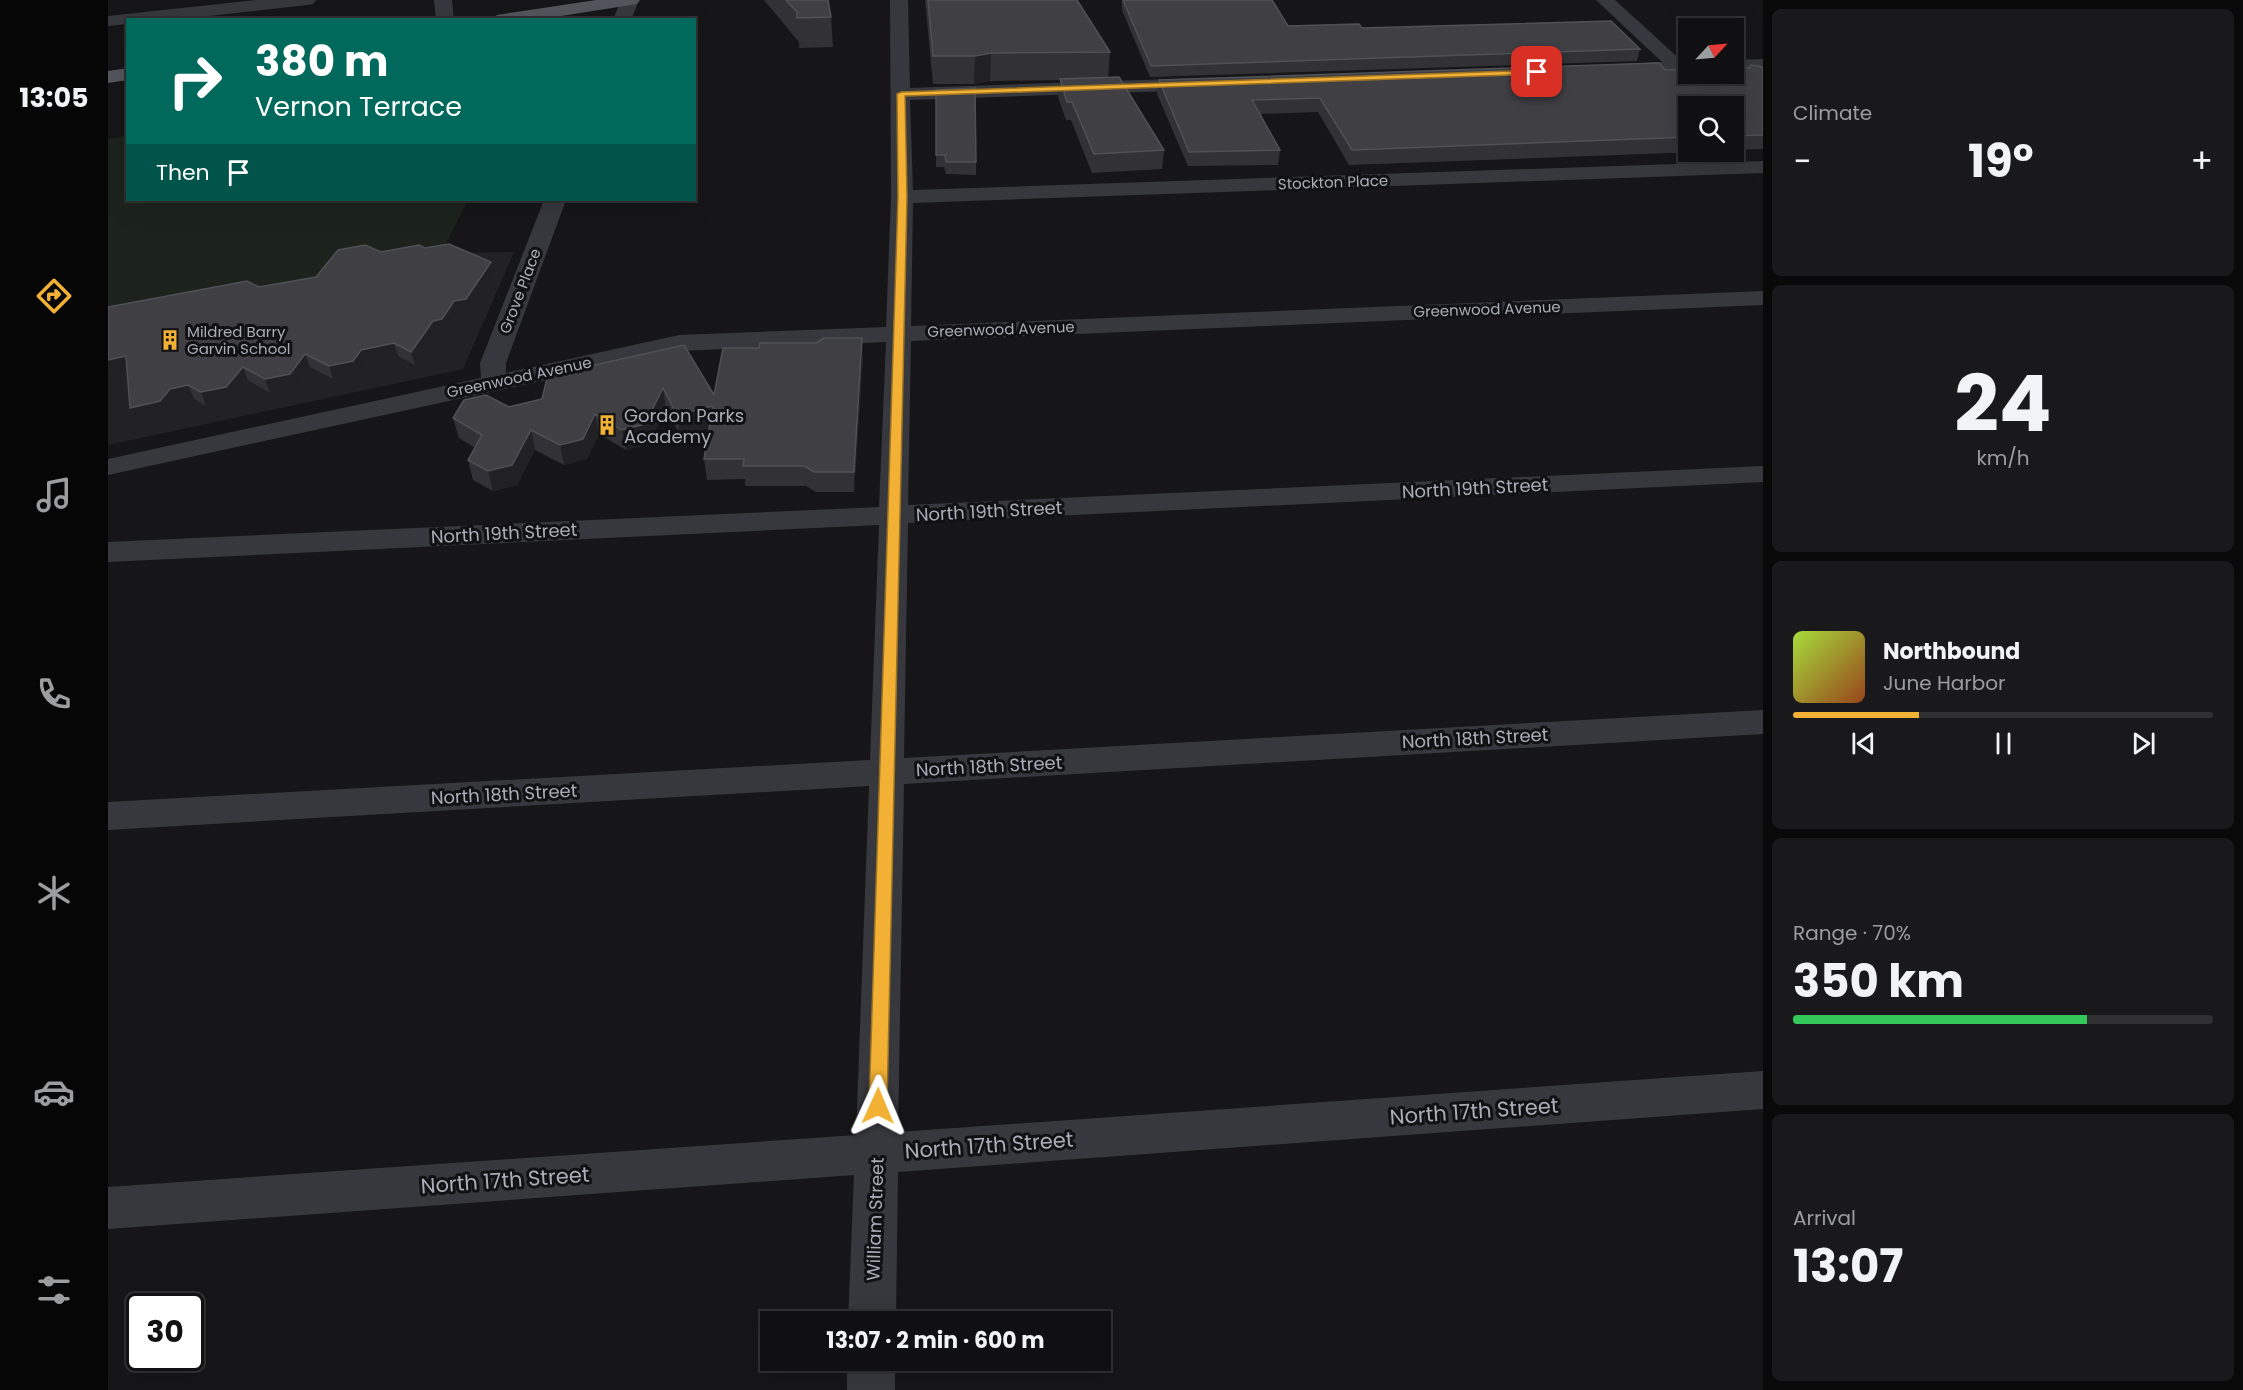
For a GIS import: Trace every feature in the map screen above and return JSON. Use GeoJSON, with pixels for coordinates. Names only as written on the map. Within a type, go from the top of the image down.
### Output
{"type":"FeatureCollection","features":[{"type":"Feature","properties":{"kind":"main road"},"geometry":{"type":"LineString","coordinates":[[510,18],[630,0]]}},
{"type":"Feature","properties":{"kind":"main road"},"geometry":{"type":"LineString","coordinates":[[108,77],[126,74]]}},
{"type":"Feature","properties":{"kind":"street"},"geometry":{"type":"LineString","coordinates":[[136,18],[307,0]]}},
{"type":"Feature","properties":{"kind":"street"},"geometry":{"type":"LineString","coordinates":[[444,0],[445,18]]}},
{"type":"Feature","properties":{"kind":"street"},"geometry":{"type":"LineString","coordinates":[[623,18],[630,0]]}},
{"type":"Feature","properties":{"kind":"street","name":"William Street"},"geometry":{"type":"LineString","coordinates":[[872,1311],[902,197],[899,0]]}},
{"type":"Feature","properties":{"kind":"street"},"geometry":{"type":"LineString","coordinates":[[1605,0],[1678,63]]}},
{"type":"Feature","properties":{"kind":"street"},"geometry":{"type":"LineString","coordinates":[[108,21],[126,19]]}},
{"type":"Feature","properties":{"kind":"street"},"geometry":{"type":"LineString","coordinates":[[1744,66],[1763,65]]}},
{"type":"Feature","properties":{"kind":"street"},"geometry":{"type":"LineString","coordinates":[[1595,70],[1678,68]]}},
{"type":"Feature","properties":{"kind":"street"},"geometry":{"type":"LineString","coordinates":[[901,94],[1224,83]]}},
{"type":"Feature","properties":{"kind":"street","name":"Stockton Place"},"geometry":{"type":"LineString","coordinates":[[902,197],[1763,167]]}},
{"type":"Feature","properties":{"kind":"street","name":"Grove Place"},"geometry":{"type":"LineString","coordinates":[[494,382],[493,363],[555,201]]}},
{"type":"Feature","properties":{"kind":"street","name":"Greenwood Avenue"},"geometry":{"type":"LineString","coordinates":[[108,467],[679,343],[1763,298]]}},
{"type":"Feature","properties":{"kind":"street","name":"North 19th Street"},"geometry":{"type":"LineString","coordinates":[[108,552],[1763,474]]}},
{"type":"Feature","properties":{"kind":"street","name":"North 18th Street"},"geometry":{"type":"LineString","coordinates":[[108,816],[1763,722]]}},
{"type":"Feature","properties":{"kind":"street","name":"North 17th Street"},"geometry":{"type":"LineString","coordinates":[[108,1208],[1763,1090]]}},
{"type":"Feature","properties":{"kind":"street"},"geometry":{"type":"LineString","coordinates":[[871,1371],[871,1390]]}},
{"type":"Feature","properties":{"kind":"shaded area"},"geometry":{"type":"Polygon","coordinates":[[[126,136],[126,201],[467,201],[441,253],[108,320],[108,139],[126,136]]]}},
{"type":"Feature","properties":{"kind":"shaded area","name":"Mildred Barry Garvin School"},"geometry":{"type":"Polygon","coordinates":[[[514,252],[463,369],[108,445],[108,320],[441,253],[514,252]]]}},
{"type":"Feature","properties":{"kind":"building"},"geometry":{"type":"Polygon","coordinates":[[[786,0],[828,0],[831,17],[797,18],[797,12],[786,0]]]}},
{"type":"Feature","properties":{"kind":"building"},"geometry":{"type":"Polygon","coordinates":[[[928,0],[1077,0],[1110,52],[933,56],[928,0]]]}},
{"type":"Feature","properties":{"kind":"building"},"geometry":{"type":"Polygon","coordinates":[[[1123,0],[1272,0],[1288,26],[1359,24],[1362,28],[1611,21],[1640,49],[1151,66],[1123,0]]]}},
{"type":"Feature","properties":{"kind":"building"},"geometry":{"type":"Polygon","coordinates":[[[1659,63],[1665,70],[1678,69],[1678,84],[1744,84],[1744,68],[1750,68],[1751,65],[1763,67],[1763,135],[1744,136],[1744,96],[1678,96],[1678,137],[1352,150],[1320,98],[1252,100],[1280,150],[1189,152],[1159,80],[1659,63]]]}},
{"type":"Feature","properties":{"kind":"building"},"geometry":{"type":"Polygon","coordinates":[[[1119,77],[1164,150],[1094,154],[1072,102],[1067,102],[1060,79],[1119,77]]]}},
{"type":"Feature","properties":{"kind":"building"},"geometry":{"type":"Polygon","coordinates":[[[975,88],[976,162],[946,162],[945,155],[936,155],[936,90],[975,88]]]}},
{"type":"Feature","properties":{"kind":"building","name":"Mildred Barry Garvin School"},"geometry":{"type":"Polygon","coordinates":[[[449,244],[491,262],[466,299],[454,301],[442,319],[433,321],[411,352],[394,343],[361,350],[353,361],[329,366],[305,354],[290,374],[265,379],[243,367],[226,387],[201,392],[188,385],[170,389],[160,401],[130,408],[126,356],[108,360],[108,307],[247,281],[259,287],[316,277],[338,250],[365,245],[381,252],[419,245],[425,248],[449,244]]]}},
{"type":"Feature","properties":{"kind":"building","name":"Gordon Parks Academy"},"geometry":{"type":"Polygon","coordinates":[[[824,338],[862,338],[854,472],[814,472],[804,466],[743,466],[744,459],[704,459],[713,406],[677,415],[663,388],[645,424],[622,430],[595,414],[583,439],[560,445],[531,430],[512,465],[488,471],[468,460],[482,435],[453,418],[464,400],[486,395],[509,407],[542,399],[548,374],[684,345],[714,395],[723,348],[759,348],[760,343],[816,343],[824,338]]]}},
{"type":"Feature","properties":{"kind":"place","name":"Mildred Barry Garvin School"},"geometry":{"type":"Point","coordinates":[170,340]}},
{"type":"Feature","properties":{"kind":"place","name":"Gordon Parks Academy"},"geometry":{"type":"Point","coordinates":[607,425]}},
{"type":"Feature","properties":{"kind":"route"},"geometry":{"type":"LineString","coordinates":[[878,1106],[902,197],[901,94],[1537,72]]}}]}
